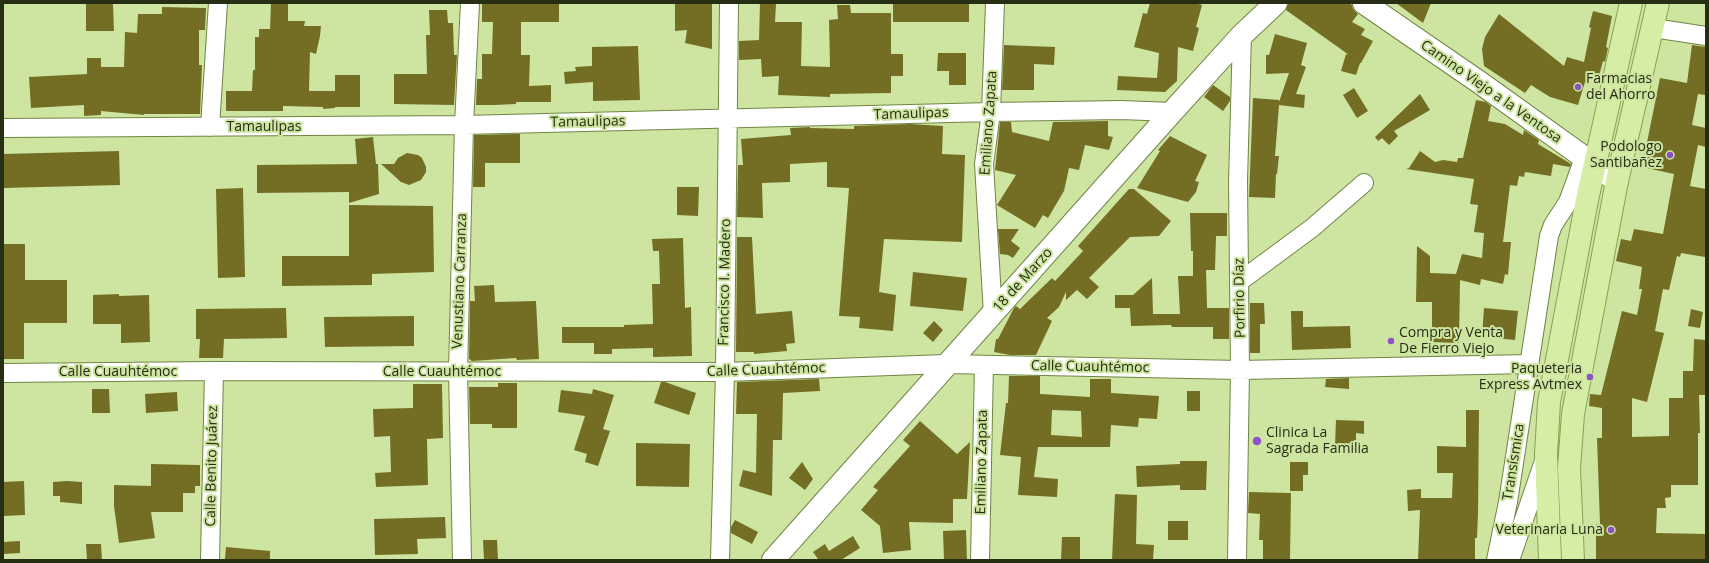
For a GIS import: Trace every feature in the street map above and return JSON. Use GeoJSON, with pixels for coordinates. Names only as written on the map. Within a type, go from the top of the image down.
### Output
{"type":"FeatureCollection","features":[{"type":"Feature","properties":{"kind":"main road","name":"18 de Marzo"},"geometry":{"type":"LineString","coordinates":[[773,560],[1172,112],[1242,35],[1276,3]]}},
{"type":"Feature","properties":{"kind":"main road","name":"Camino Viejo a la Ventosa"},"geometry":{"type":"LineString","coordinates":[[1364,3],[1479,82],[1617,181]]}},
{"type":"Feature","properties":{"kind":"main road"},"geometry":{"type":"LineString","coordinates":[[1550,560],[1546,454],[1549,402],[1587,200],[1590,162],[1631,3]]}},
{"type":"Feature","properties":{"kind":"main road"},"geometry":{"type":"LineString","coordinates":[[1573,560],[1569,468],[1573,414],[1617,181],[1658,3]]}},
{"type":"Feature","properties":{"kind":"street"},"geometry":{"type":"LineString","coordinates":[[210,127],[218,3]]}},
{"type":"Feature","properties":{"kind":"street","name":"Venustiano Carranza"},"geometry":{"type":"LineString","coordinates":[[462,560],[458,372],[464,125],[470,3]]}},
{"type":"Feature","properties":{"kind":"street","name":"Francisco I. Madero"},"geometry":{"type":"LineString","coordinates":[[720,560],[724,372],[728,3]]}},
{"type":"Feature","properties":{"kind":"street","name":"Emiliano Zapata"},"geometry":{"type":"LineString","coordinates":[[993,314],[984,164],[991,112],[995,3]]}},
{"type":"Feature","properties":{"kind":"street"},"geometry":{"type":"LineString","coordinates":[[1653,28],[1706,36]]}},
{"type":"Feature","properties":{"kind":"street","name":"Porfirio Díaz"},"geometry":{"type":"LineString","coordinates":[[1237,560],[1240,370],[1238,181],[1242,35]]}},
{"type":"Feature","properties":{"kind":"street","name":"Tamaulipas"},"geometry":{"type":"LineString","coordinates":[[3,128],[464,125],[991,112],[1121,110],[1172,112]]}},
{"type":"Feature","properties":{"kind":"street","name":"Transísmica"},"geometry":{"type":"LineString","coordinates":[[1496,560],[1508,502],[1549,236],[1553,225],[1568,202],[1590,162]]}},
{"type":"Feature","properties":{"kind":"street"},"geometry":{"type":"LineString","coordinates":[[1239,282],[1312,228],[1364,183]]}},
{"type":"Feature","properties":{"kind":"street","name":"Calle Cuauhtémoc"},"geometry":{"type":"LineString","coordinates":[[3,373],[214,371],[724,372],[946,364],[1240,370],[1529,364]]}},
{"type":"Feature","properties":{"kind":"street","name":"Emiliano Zapata"},"geometry":{"type":"LineString","coordinates":[[980,560],[984,365]]}},
{"type":"Feature","properties":{"kind":"street","name":"Calle Benito Juárez"},"geometry":{"type":"LineString","coordinates":[[210,560],[214,371]]}},
{"type":"Feature","properties":{"kind":"street","name":"Transísmica"},"geometry":{"type":"LineString","coordinates":[[1510,560],[1546,454]]}},
{"type":"Feature","properties":{"kind":"building"},"geometry":{"type":"Polygon","coordinates":[[[271,3],[288,3],[288,21],[305,21],[304,26],[321,26],[316,54],[310,52],[309,91],[335,91],[335,75],[360,75],[360,107],[335,107],[323,109],[323,107],[283,106],[283,111],[226,111],[226,91],[252,91],[253,70],[255,70],[255,37],[259,37],[259,29],[270,29],[271,3]]]}},
{"type":"Feature","properties":{"kind":"building"},"geometry":{"type":"Polygon","coordinates":[[[482,3],[559,3],[559,22],[521,22],[521,55],[530,55],[529,86],[551,85],[551,102],[516,102],[516,104],[476,105],[477,79],[482,79],[482,54],[492,54],[493,22],[482,22],[482,3]]]}},
{"type":"Feature","properties":{"kind":"building"},"geometry":{"type":"Polygon","coordinates":[[[675,3],[712,4],[712,49],[685,43],[687,30],[675,31],[675,3]]]}},
{"type":"Feature","properties":{"kind":"building"},"geometry":{"type":"Polygon","coordinates":[[[760,3],[776,4],[775,22],[802,22],[801,66],[830,67],[829,20],[838,19],[837,5],[850,5],[851,13],[891,13],[891,54],[903,54],[903,76],[891,76],[891,93],[830,94],[830,97],[778,95],[779,76],[762,77],[761,59],[739,60],[739,41],[759,40],[760,3]]]}},
{"type":"Feature","properties":{"kind":"building"},"geometry":{"type":"Polygon","coordinates":[[[893,3],[969,3],[969,22],[893,22],[893,3]]]}},
{"type":"Feature","properties":{"kind":"building"},"geometry":{"type":"Polygon","coordinates":[[[1150,3],[1195,3],[1202,5],[1196,27],[1199,28],[1193,51],[1178,47],[1177,81],[1165,92],[1117,90],[1118,76],[1157,78],[1159,53],[1134,47],[1143,13],[1147,14],[1150,3]]]}},
{"type":"Feature","properties":{"kind":"building"},"geometry":{"type":"Polygon","coordinates":[[[1288,3],[1349,3],[1352,5],[1353,9],[1358,14],[1352,22],[1365,29],[1361,35],[1373,41],[1360,63],[1356,75],[1341,71],[1346,54],[1349,55],[1286,10],[1288,3]]]}},
{"type":"Feature","properties":{"kind":"building"},"geometry":{"type":"Polygon","coordinates":[[[1396,3],[1431,3],[1423,23],[1396,3]]]}},
{"type":"Feature","properties":{"kind":"building"},"geometry":{"type":"Polygon","coordinates":[[[86,4],[113,4],[114,31],[86,31],[86,4]]]}},
{"type":"Feature","properties":{"kind":"building"},"geometry":{"type":"Polygon","coordinates":[[[162,7],[206,8],[205,30],[199,30],[199,65],[202,65],[200,114],[144,115],[101,111],[101,115],[84,116],[84,105],[31,108],[29,77],[87,74],[87,58],[101,58],[101,67],[124,67],[125,32],[137,33],[138,14],[162,14],[162,7]]]}},
{"type":"Feature","properties":{"kind":"building"},"geometry":{"type":"Polygon","coordinates":[[[429,10],[447,10],[448,23],[453,23],[454,55],[457,55],[454,105],[394,104],[394,74],[427,74],[426,35],[430,35],[429,10]]]}},
{"type":"Feature","properties":{"kind":"building"},"geometry":{"type":"Polygon","coordinates":[[[1593,11],[1612,16],[1606,47],[1608,48],[1605,62],[1603,61],[1599,76],[1592,73],[1589,83],[1585,82],[1578,105],[1550,97],[1531,85],[1525,93],[1484,66],[1482,49],[1485,37],[1499,14],[1564,66],[1567,57],[1584,62],[1593,11]]]}},
{"type":"Feature","properties":{"kind":"building"},"geometry":{"type":"Polygon","coordinates":[[[1275,34],[1307,43],[1301,65],[1306,67],[1296,94],[1305,95],[1304,108],[1279,105],[1275,156],[1279,156],[1276,174],[1275,198],[1249,197],[1253,98],[1279,100],[1279,102],[1289,73],[1266,74],[1266,55],[1269,55],[1275,34]]]}},
{"type":"Feature","properties":{"kind":"building"},"geometry":{"type":"Polygon","coordinates":[[[1004,45],[1055,47],[1054,65],[1034,64],[1034,90],[1002,90],[1004,45]]]}},
{"type":"Feature","properties":{"kind":"building"},"geometry":{"type":"Polygon","coordinates":[[[1692,45],[1706,47],[1705,95],[1698,94],[1692,125],[1706,128],[1706,147],[1698,145],[1690,186],[1706,189],[1706,251],[1705,257],[1681,253],[1680,257],[1677,256],[1669,290],[1663,289],[1655,331],[1664,333],[1647,402],[1632,398],[1632,437],[1669,436],[1669,398],[1683,398],[1683,371],[1693,371],[1694,339],[1706,340],[1706,395],[1699,395],[1700,433],[1698,433],[1698,485],[1671,485],[1671,497],[1665,498],[1666,508],[1657,508],[1656,533],[1706,534],[1706,560],[1596,560],[1596,524],[1600,524],[1597,438],[1602,438],[1602,408],[1589,406],[1590,394],[1601,395],[1622,311],[1637,315],[1642,289],[1639,289],[1642,267],[1616,261],[1621,239],[1631,241],[1634,229],[1663,234],[1674,174],[1642,167],[1660,78],[1687,83],[1692,45]]]}},
{"type":"Feature","properties":{"kind":"building"},"geometry":{"type":"Polygon","coordinates":[[[638,46],[640,100],[593,101],[593,82],[565,84],[564,72],[576,71],[575,67],[592,66],[592,47],[638,46]]]}},
{"type":"Feature","properties":{"kind":"building"},"geometry":{"type":"Polygon","coordinates":[[[938,53],[966,53],[966,85],[949,85],[949,71],[937,71],[938,53]]]}},
{"type":"Feature","properties":{"kind":"building"},"geometry":{"type":"Polygon","coordinates":[[[1213,85],[1230,97],[1230,101],[1223,111],[1204,97],[1213,85]]]}},
{"type":"Feature","properties":{"kind":"building"},"geometry":{"type":"Polygon","coordinates":[[[1354,88],[1368,111],[1357,118],[1343,95],[1354,88]]]}},
{"type":"Feature","properties":{"kind":"building"},"geometry":{"type":"Polygon","coordinates":[[[1420,94],[1430,110],[1394,131],[1398,136],[1389,145],[1382,138],[1378,141],[1375,137],[1420,94]]]}},
{"type":"Feature","properties":{"kind":"building"},"geometry":{"type":"Polygon","coordinates":[[[1476,100],[1486,102],[1491,106],[1488,121],[1505,124],[1523,135],[1524,130],[1539,140],[1538,144],[1571,164],[1570,167],[1553,164],[1551,176],[1525,172],[1524,177],[1519,176],[1517,186],[1510,185],[1503,242],[1511,242],[1508,275],[1505,274],[1503,284],[1481,279],[1480,285],[1460,280],[1459,343],[1432,342],[1432,302],[1416,302],[1417,246],[1430,256],[1430,273],[1456,274],[1462,254],[1482,258],[1484,233],[1474,232],[1478,205],[1470,204],[1474,179],[1406,169],[1409,168],[1420,151],[1435,162],[1443,160],[1457,162],[1458,158],[1463,158],[1476,100]]]}},
{"type":"Feature","properties":{"kind":"building"},"geometry":{"type":"Polygon","coordinates":[[[1108,121],[1108,136],[1113,137],[1109,150],[1085,145],[1079,170],[1069,168],[1064,191],[1048,218],[1043,215],[1035,228],[997,205],[1016,175],[995,170],[1000,122],[1011,122],[1012,132],[1049,141],[1053,122],[1108,121]]]}},
{"type":"Feature","properties":{"kind":"building"},"geometry":{"type":"Polygon","coordinates":[[[910,124],[943,126],[942,154],[965,155],[962,242],[884,239],[879,292],[896,295],[893,331],[859,328],[860,317],[839,316],[849,188],[827,187],[827,162],[790,164],[790,182],[762,183],[763,218],[737,217],[738,165],[743,165],[741,139],[791,135],[790,128],[810,127],[854,129],[854,126],[910,124]]]}},
{"type":"Feature","properties":{"kind":"building"},"geometry":{"type":"Polygon","coordinates":[[[520,134],[520,163],[485,163],[485,187],[473,187],[474,135],[520,134]]]}},
{"type":"Feature","properties":{"kind":"building"},"geometry":{"type":"Polygon","coordinates":[[[1170,136],[1207,155],[1195,181],[1199,182],[1196,192],[1188,202],[1137,188],[1160,151],[1158,150],[1170,136]]]}},
{"type":"Feature","properties":{"kind":"building"},"geometry":{"type":"Polygon","coordinates":[[[373,137],[376,164],[378,164],[379,194],[349,203],[349,192],[257,193],[257,165],[357,164],[355,139],[373,137]]]}},
{"type":"Feature","properties":{"kind":"building"},"geometry":{"type":"Polygon","coordinates":[[[119,151],[120,185],[3,188],[3,154],[119,151]]]}},
{"type":"Feature","properties":{"kind":"building"},"geometry":{"type":"Polygon","coordinates":[[[407,153],[418,155],[422,158],[426,167],[426,172],[421,180],[409,185],[401,182],[381,164],[394,164],[398,158],[407,153]]]}},
{"type":"Feature","properties":{"kind":"building"},"geometry":{"type":"Polygon","coordinates":[[[677,187],[699,187],[698,216],[677,215],[677,187]]]}},
{"type":"Feature","properties":{"kind":"building"},"geometry":{"type":"Polygon","coordinates":[[[243,188],[245,277],[218,278],[216,189],[243,188]]]}},
{"type":"Feature","properties":{"kind":"building"},"geometry":{"type":"Polygon","coordinates":[[[1129,189],[1134,189],[1171,221],[1159,236],[1130,237],[1089,278],[1099,287],[1087,299],[1077,290],[1066,300],[1066,292],[1059,307],[1047,318],[1052,321],[1036,355],[1010,355],[994,352],[996,339],[998,339],[1014,308],[1016,306],[1020,309],[1052,278],[1055,281],[1083,251],[1078,246],[1129,189]]]}},
{"type":"Feature","properties":{"kind":"building"},"geometry":{"type":"Polygon","coordinates":[[[349,205],[433,206],[434,272],[372,274],[372,285],[282,286],[282,256],[349,256],[349,205]]]}},
{"type":"Feature","properties":{"kind":"building"},"geometry":{"type":"Polygon","coordinates":[[[1190,213],[1227,213],[1227,236],[1216,236],[1215,270],[1206,270],[1207,308],[1229,308],[1229,339],[1213,339],[1213,327],[1172,327],[1171,325],[1131,326],[1130,308],[1115,308],[1115,295],[1133,295],[1152,278],[1153,314],[1180,314],[1178,276],[1193,276],[1190,213]]]}},
{"type":"Feature","properties":{"kind":"building"},"geometry":{"type":"Polygon","coordinates":[[[998,229],[1019,229],[1011,241],[1020,248],[1013,258],[1008,255],[1000,254],[998,229]]]}},
{"type":"Feature","properties":{"kind":"building"},"geometry":{"type":"Polygon","coordinates":[[[737,237],[752,237],[756,314],[792,311],[795,343],[786,344],[787,351],[754,354],[754,352],[736,352],[737,237]]]}},
{"type":"Feature","properties":{"kind":"building"},"geometry":{"type":"Polygon","coordinates":[[[683,238],[685,308],[691,307],[692,356],[653,357],[653,348],[612,349],[612,354],[594,354],[594,343],[562,343],[562,327],[624,327],[624,325],[653,324],[652,284],[660,284],[659,251],[653,251],[652,239],[683,238]]]}},
{"type":"Feature","properties":{"kind":"building"},"geometry":{"type":"Polygon","coordinates":[[[3,244],[25,244],[25,280],[67,280],[67,323],[24,323],[24,359],[3,359],[3,244]]]}},
{"type":"Feature","properties":{"kind":"building"},"geometry":{"type":"Polygon","coordinates":[[[913,272],[967,278],[963,311],[910,306],[913,272]]]}},
{"type":"Feature","properties":{"kind":"building"},"geometry":{"type":"Polygon","coordinates":[[[494,285],[495,302],[536,301],[539,359],[517,360],[516,358],[472,361],[469,359],[470,301],[475,301],[474,286],[494,285]]]}},
{"type":"Feature","properties":{"kind":"building"},"geometry":{"type":"Polygon","coordinates":[[[119,294],[119,296],[149,295],[150,342],[121,343],[121,324],[93,324],[93,295],[119,294]]]}},
{"type":"Feature","properties":{"kind":"building"},"geometry":{"type":"Polygon","coordinates":[[[1250,303],[1264,303],[1265,324],[1260,324],[1260,353],[1250,353],[1250,303]]]}},
{"type":"Feature","properties":{"kind":"building"},"geometry":{"type":"Polygon","coordinates":[[[286,308],[287,338],[224,339],[223,358],[199,358],[200,339],[196,339],[196,309],[286,308]]]}},
{"type":"Feature","properties":{"kind":"building"},"geometry":{"type":"Polygon","coordinates":[[[1484,308],[1518,311],[1515,340],[1482,337],[1484,308]]]}},
{"type":"Feature","properties":{"kind":"building"},"geometry":{"type":"Polygon","coordinates":[[[1691,309],[1703,312],[1700,328],[1688,326],[1691,309]]]}},
{"type":"Feature","properties":{"kind":"building"},"geometry":{"type":"Polygon","coordinates":[[[1291,311],[1303,311],[1303,327],[1350,326],[1351,348],[1292,350],[1291,311]]]}},
{"type":"Feature","properties":{"kind":"building"},"geometry":{"type":"Polygon","coordinates":[[[414,316],[414,346],[325,347],[324,317],[414,316]]]}},
{"type":"Feature","properties":{"kind":"building"},"geometry":{"type":"Polygon","coordinates":[[[934,321],[943,330],[933,342],[923,333],[934,321]]]}},
{"type":"Feature","properties":{"kind":"building"},"geometry":{"type":"Polygon","coordinates":[[[1009,376],[1040,376],[1040,394],[1090,397],[1090,379],[1111,379],[1111,393],[1159,396],[1157,419],[1139,418],[1138,427],[1111,425],[1110,447],[1038,447],[1034,477],[1058,479],[1057,497],[1018,495],[1021,457],[1000,455],[1006,403],[1008,403],[1009,376]],[[1052,410],[1051,435],[1082,437],[1081,411],[1052,410]]]}},
{"type":"Feature","properties":{"kind":"building"},"geometry":{"type":"Polygon","coordinates":[[[1349,378],[1349,389],[1325,387],[1326,379],[1349,378]]]}},
{"type":"Feature","properties":{"kind":"building"},"geometry":{"type":"Polygon","coordinates":[[[819,379],[820,391],[783,393],[782,440],[773,440],[772,496],[739,486],[743,470],[756,473],[757,414],[736,414],[737,382],[819,379]]]}},
{"type":"Feature","properties":{"kind":"building"},"geometry":{"type":"Polygon","coordinates":[[[661,382],[696,393],[689,415],[654,403],[661,382]]]}},
{"type":"Feature","properties":{"kind":"building"},"geometry":{"type":"Polygon","coordinates":[[[498,383],[517,383],[517,428],[492,428],[492,424],[470,424],[469,387],[498,387],[498,383]]]}},
{"type":"Feature","properties":{"kind":"building"},"geometry":{"type":"Polygon","coordinates":[[[413,384],[442,384],[443,438],[427,439],[428,485],[376,487],[375,473],[391,472],[390,436],[374,437],[373,409],[413,408],[413,384]]]}},
{"type":"Feature","properties":{"kind":"building"},"geometry":{"type":"Polygon","coordinates":[[[92,389],[109,389],[110,413],[92,413],[92,389]]]}},
{"type":"Feature","properties":{"kind":"building"},"geometry":{"type":"Polygon","coordinates":[[[593,389],[614,395],[603,429],[610,431],[598,466],[585,462],[587,454],[574,450],[585,416],[558,412],[561,390],[592,394],[593,389]]]}},
{"type":"Feature","properties":{"kind":"building"},"geometry":{"type":"Polygon","coordinates":[[[1187,391],[1200,391],[1200,411],[1187,411],[1187,391]]]}},
{"type":"Feature","properties":{"kind":"building"},"geometry":{"type":"Polygon","coordinates":[[[177,392],[178,411],[146,413],[145,394],[177,392]]]}},
{"type":"Feature","properties":{"kind":"building"},"geometry":{"type":"Polygon","coordinates":[[[1466,410],[1479,410],[1478,514],[1477,538],[1475,538],[1475,560],[1418,560],[1420,510],[1408,511],[1407,490],[1421,489],[1421,498],[1452,498],[1453,473],[1437,473],[1437,446],[1466,447],[1466,410]]]}},
{"type":"Feature","properties":{"kind":"building"},"geometry":{"type":"Polygon","coordinates":[[[1336,420],[1364,421],[1364,434],[1356,433],[1356,444],[1335,445],[1336,420]]]}},
{"type":"Feature","properties":{"kind":"building"},"geometry":{"type":"Polygon","coordinates":[[[920,421],[957,454],[970,442],[967,499],[953,499],[953,523],[909,522],[911,550],[883,553],[880,526],[861,510],[878,490],[873,487],[910,446],[903,440],[920,421]]]}},
{"type":"Feature","properties":{"kind":"building"},"geometry":{"type":"Polygon","coordinates":[[[636,443],[690,444],[689,487],[636,486],[636,443]]]}},
{"type":"Feature","properties":{"kind":"building"},"geometry":{"type":"Polygon","coordinates":[[[1180,461],[1207,461],[1206,490],[1180,490],[1180,485],[1137,487],[1136,466],[1180,464],[1180,461]]]}},
{"type":"Feature","properties":{"kind":"building"},"geometry":{"type":"Polygon","coordinates":[[[802,462],[813,479],[805,490],[789,478],[802,462]]]}},
{"type":"Feature","properties":{"kind":"building"},"geometry":{"type":"Polygon","coordinates":[[[1290,462],[1308,462],[1308,475],[1303,475],[1303,491],[1290,491],[1290,462]]]}},
{"type":"Feature","properties":{"kind":"building"},"geometry":{"type":"Polygon","coordinates":[[[151,464],[200,465],[200,486],[195,486],[195,493],[183,493],[183,512],[151,512],[155,538],[119,543],[114,506],[114,485],[151,486],[151,464]]]}},
{"type":"Feature","properties":{"kind":"building"},"geometry":{"type":"Polygon","coordinates":[[[24,481],[25,515],[3,516],[3,482],[24,481]]]}},
{"type":"Feature","properties":{"kind":"building"},"geometry":{"type":"Polygon","coordinates":[[[53,482],[82,482],[82,504],[60,502],[60,496],[53,496],[53,482]]]}},
{"type":"Feature","properties":{"kind":"building"},"geometry":{"type":"Polygon","coordinates":[[[1249,492],[1291,493],[1290,560],[1263,560],[1263,540],[1259,540],[1260,514],[1248,513],[1249,492]]]}},
{"type":"Feature","properties":{"kind":"building"},"geometry":{"type":"Polygon","coordinates":[[[1115,494],[1137,495],[1136,544],[1154,545],[1153,560],[1112,560],[1115,494]]]}},
{"type":"Feature","properties":{"kind":"building"},"geometry":{"type":"Polygon","coordinates":[[[445,517],[446,538],[417,539],[418,554],[375,555],[374,519],[445,517]]]}},
{"type":"Feature","properties":{"kind":"building"},"geometry":{"type":"Polygon","coordinates":[[[735,520],[758,532],[752,544],[731,533],[731,527],[735,520]]]}},
{"type":"Feature","properties":{"kind":"building"},"geometry":{"type":"Polygon","coordinates":[[[1168,521],[1188,521],[1188,540],[1168,540],[1168,521]]]}},
{"type":"Feature","properties":{"kind":"building"},"geometry":{"type":"Polygon","coordinates":[[[966,530],[967,560],[944,560],[943,531],[966,530]]]}},
{"type":"Feature","properties":{"kind":"building"},"geometry":{"type":"Polygon","coordinates":[[[853,536],[860,548],[841,560],[816,560],[818,559],[813,552],[825,544],[829,551],[853,536]]]}},
{"type":"Feature","properties":{"kind":"building"},"geometry":{"type":"Polygon","coordinates":[[[1062,537],[1080,537],[1080,560],[1061,560],[1062,537]]]}},
{"type":"Feature","properties":{"kind":"building"},"geometry":{"type":"Polygon","coordinates":[[[483,540],[497,540],[498,560],[484,560],[483,540]]]}},
{"type":"Feature","properties":{"kind":"building"},"geometry":{"type":"Polygon","coordinates":[[[20,541],[20,553],[3,554],[3,542],[20,541]]]}},
{"type":"Feature","properties":{"kind":"building"},"geometry":{"type":"Polygon","coordinates":[[[86,544],[101,544],[102,560],[87,560],[86,544]]]}},
{"type":"Feature","properties":{"kind":"building"},"geometry":{"type":"Polygon","coordinates":[[[226,547],[270,551],[270,560],[225,559],[226,547]]]}},
{"type":"Feature","properties":{"kind":"place","name":"Farmacias del Ahorro"},"geometry":{"type":"Point","coordinates":[1578,87]}},
{"type":"Feature","properties":{"kind":"place","name":"Podologo Santibañez"},"geometry":{"type":"Point","coordinates":[1670,155]}},
{"type":"Feature","properties":{"kind":"place","name":"Compra y Venta De Fierro Viejo"},"geometry":{"type":"Point","coordinates":[1391,341]}},
{"type":"Feature","properties":{"kind":"place","name":"Paqueteria Express Avtmex"},"geometry":{"type":"Point","coordinates":[1590,377]}},
{"type":"Feature","properties":{"kind":"place","name":"Clinica La Sagrada Familia"},"geometry":{"type":"Point","coordinates":[1257,441]}},
{"type":"Feature","properties":{"kind":"place","name":"Veterinaria Luna"},"geometry":{"type":"Point","coordinates":[1611,530]}}]}
